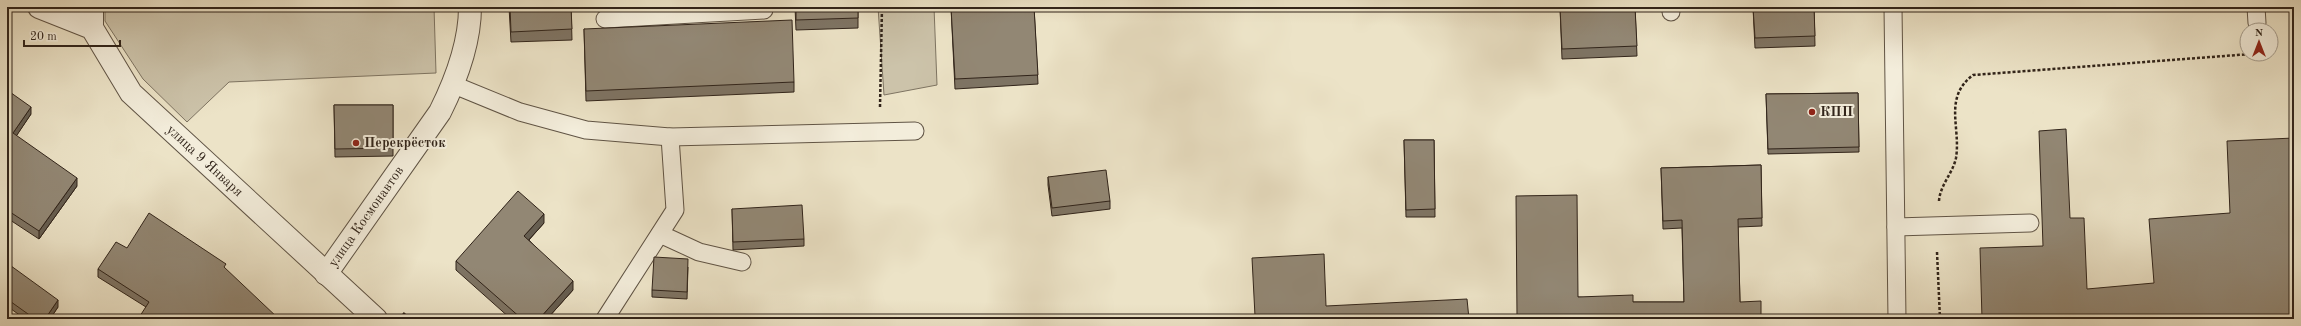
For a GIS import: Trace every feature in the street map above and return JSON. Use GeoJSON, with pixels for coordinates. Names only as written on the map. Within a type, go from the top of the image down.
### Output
{"type":"FeatureCollection","features":[{"type":"Feature","properties":{"kind":"street","name":"улица 9 Января"},"geometry":{"type":"LineString","coordinates":[[39,7],[92,17],[131,93],[376,319]]}},
{"type":"Feature","properties":{"kind":"street","name":"улица Космонавтов"},"geometry":{"type":"LineString","coordinates":[[326,274],[440,112],[454,85],[470,28],[470,7]]}},
{"type":"Feature","properties":{"kind":"lane"},"geometry":{"type":"LineString","coordinates":[[605,19],[764,10],[764,7]]}},
{"type":"Feature","properties":{"kind":"lane"},"geometry":{"type":"LineString","coordinates":[[1893,7],[1897,319]]}},
{"type":"Feature","properties":{"kind":"lane"},"geometry":{"type":"LineString","coordinates":[[454,85],[520,112],[586,130],[670,137],[916,131]]}},
{"type":"Feature","properties":{"kind":"lane"},"geometry":{"type":"LineString","coordinates":[[605,319],[675,210],[670,137]]}},
{"type":"Feature","properties":{"kind":"lane"},"geometry":{"type":"LineString","coordinates":[[1896,227],[2030,224]]}},
{"type":"Feature","properties":{"kind":"lane"},"geometry":{"type":"LineString","coordinates":[[660,234],[699,252],[742,262]]}},
{"type":"Feature","properties":{"kind":"path"},"geometry":{"type":"LineString","coordinates":[[879,131],[882,7]]}},
{"type":"Feature","properties":{"kind":"path"},"geometry":{"type":"LineString","coordinates":[[1940,319],[1936,227],[1940,190],[1956,159],[1955,109],[1957,93],[1964,82],[1973,75],[2239,55]]}},
{"type":"Feature","properties":{"kind":"shaded area"},"geometry":{"type":"Polygon","coordinates":[[[105,7],[434,7],[436,73],[229,82],[187,122],[143,79],[105,21],[105,7]]]}},
{"type":"Feature","properties":{"kind":"shaded area"},"geometry":{"type":"Polygon","coordinates":[[[878,7],[934,7],[937,85],[884,95],[878,7]]]}},
{"type":"Feature","properties":{"kind":"building"},"geometry":{"type":"Polygon","coordinates":[[[510,7],[571,7],[572,29],[511,32],[510,7]]]}},
{"type":"Feature","properties":{"kind":"building"},"geometry":{"type":"Polygon","coordinates":[[[796,7],[858,7],[858,18],[796,20],[796,7]]]}},
{"type":"Feature","properties":{"kind":"building"},"geometry":{"type":"Polygon","coordinates":[[[951,7],[1034,7],[1038,75],[955,79],[951,7]]]}},
{"type":"Feature","properties":{"kind":"building"},"geometry":{"type":"Polygon","coordinates":[[[1560,7],[1635,7],[1637,46],[1562,49],[1560,7]]]}},
{"type":"Feature","properties":{"kind":"building"},"geometry":{"type":"Polygon","coordinates":[[[1753,7],[1814,7],[1815,36],[1755,38],[1753,7]]]}},
{"type":"Feature","properties":{"kind":"building"},"geometry":{"type":"Polygon","coordinates":[[[792,20],[794,82],[586,91],[584,29],[792,20]]]}},
{"type":"Feature","properties":{"kind":"building"},"geometry":{"type":"Polygon","coordinates":[[[7,90],[31,107],[13,133],[77,178],[39,231],[7,210],[7,90]]]}},
{"type":"Feature","properties":{"kind":"building","name":"КПП"},"geometry":{"type":"Polygon","coordinates":[[[1858,93],[1859,147],[1768,149],[1766,94],[1858,93]]]}},
{"type":"Feature","properties":{"kind":"building"},"geometry":{"type":"Polygon","coordinates":[[[334,105],[393,105],[393,148],[335,149],[334,105]]]}},
{"type":"Feature","properties":{"kind":"building"},"geometry":{"type":"Polygon","coordinates":[[[2066,129],[2070,218],[2084,218],[2087,289],[2154,283],[2149,219],[2230,213],[2227,141],[2294,138],[2294,319],[1982,319],[1980,248],[2043,246],[2039,131],[2066,129]]]}},
{"type":"Feature","properties":{"kind":"building"},"geometry":{"type":"Polygon","coordinates":[[[1404,140],[1434,140],[1435,209],[1406,210],[1404,140]]]}},
{"type":"Feature","properties":{"kind":"building"},"geometry":{"type":"Polygon","coordinates":[[[1761,165],[1762,218],[1738,219],[1740,302],[1761,301],[1761,319],[1487,319],[1517,316],[1516,196],[1577,195],[1578,297],[1633,295],[1633,302],[1684,302],[1682,220],[1663,221],[1661,168],[1761,165]]]}},
{"type":"Feature","properties":{"kind":"building"},"geometry":{"type":"Polygon","coordinates":[[[1106,170],[1110,201],[1052,208],[1048,177],[1106,170]]]}},
{"type":"Feature","properties":{"kind":"building"},"geometry":{"type":"Polygon","coordinates":[[[518,191],[544,214],[524,236],[573,281],[539,319],[522,319],[456,261],[518,191]]]}},
{"type":"Feature","properties":{"kind":"building"},"geometry":{"type":"Polygon","coordinates":[[[802,205],[804,239],[733,242],[732,209],[802,205]]]}},
{"type":"Feature","properties":{"kind":"building"},"geometry":{"type":"Polygon","coordinates":[[[149,213],[226,264],[224,267],[279,319],[138,319],[149,302],[98,269],[116,242],[127,248],[149,213]]]}},
{"type":"Feature","properties":{"kind":"building"},"geometry":{"type":"Polygon","coordinates":[[[1324,254],[1326,306],[1467,299],[1469,319],[1154,319],[1255,316],[1252,258],[1324,254]]]}},
{"type":"Feature","properties":{"kind":"building"},"geometry":{"type":"Polygon","coordinates":[[[654,257],[688,259],[687,292],[652,290],[654,257]]]}},
{"type":"Feature","properties":{"kind":"building"},"geometry":{"type":"Polygon","coordinates":[[[7,263],[58,300],[45,319],[35,319],[7,299],[7,263]]]}},
{"type":"Feature","properties":{"kind":"place","name":"КПП"},"geometry":{"type":"Point","coordinates":[1812,112]}},
{"type":"Feature","properties":{"kind":"place","name":"Перекрёсток"},"geometry":{"type":"Point","coordinates":[356,143]}}]}
